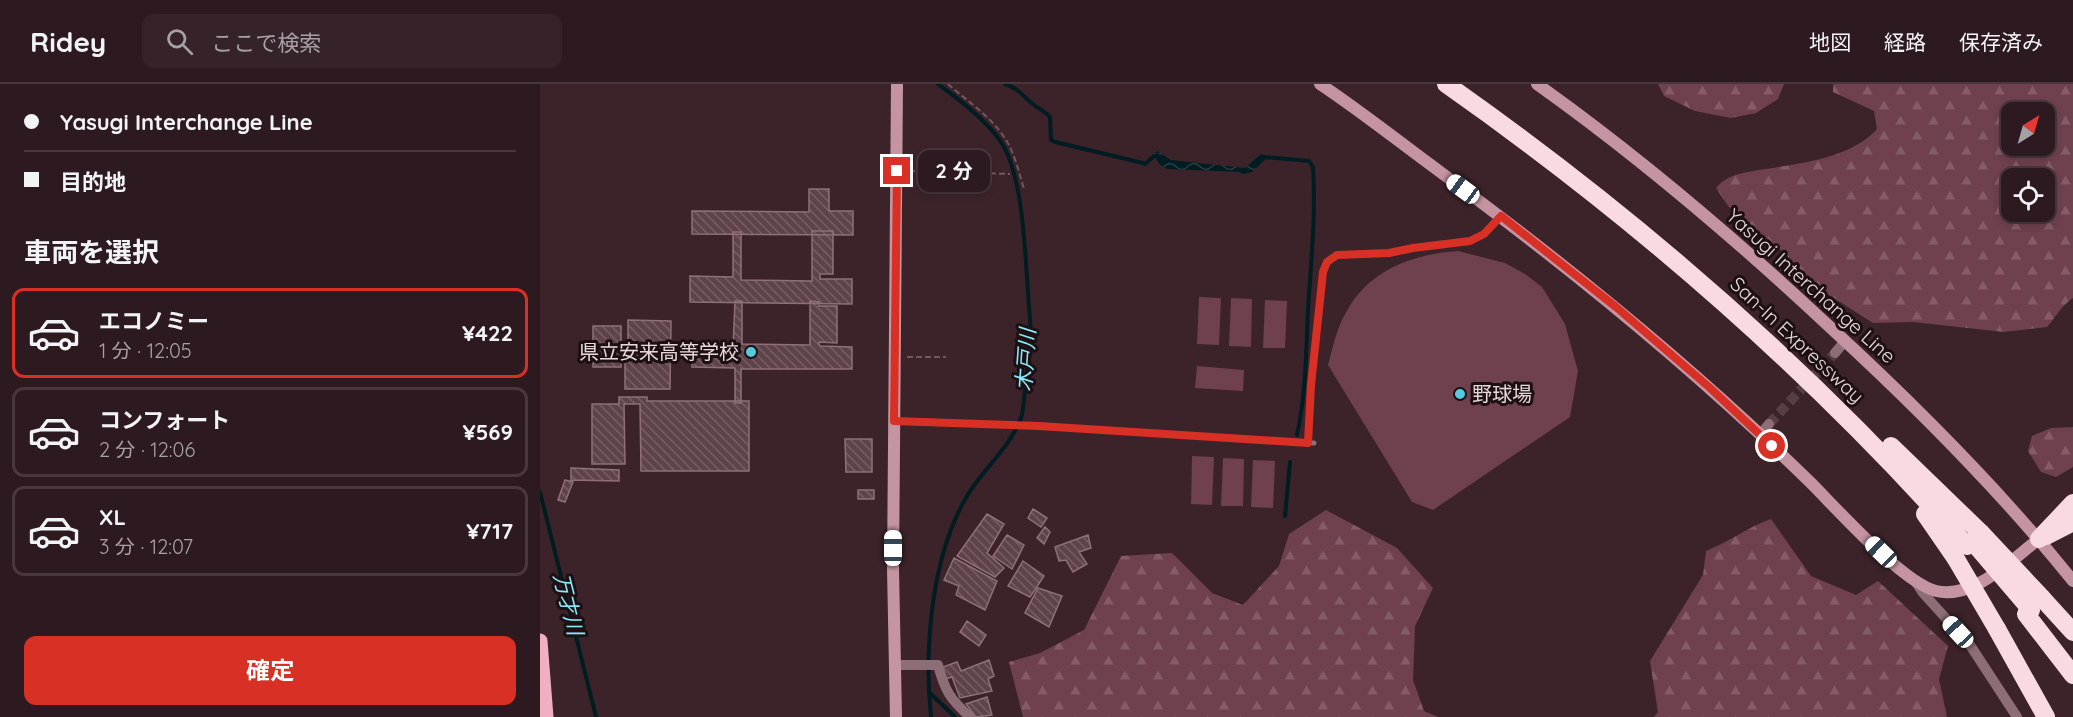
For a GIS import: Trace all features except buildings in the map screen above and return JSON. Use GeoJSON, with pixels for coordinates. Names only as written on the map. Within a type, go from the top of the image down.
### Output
{"type":"FeatureCollection","features":[{"type":"Feature","properties":{"kind":"highway","name":"San-In Expressway"},"geometry":{"type":"LineString","coordinates":[[1446,84],[1540,152],[1672,257],[1741,317],[1845,415],[1969,545]]}},
{"type":"Feature","properties":{"kind":"highway","name":"San-In Expressway"},"geometry":{"type":"LineString","coordinates":[[1460,84],[1575,168],[1743,309],[1834,395],[1969,545]]}},
{"type":"Feature","properties":{"kind":"highway"},"geometry":{"type":"LineString","coordinates":[[2039,539],[2073,503]]}},
{"type":"Feature","properties":{"kind":"highway"},"geometry":{"type":"LineString","coordinates":[[2039,539],[2073,522]]}},
{"type":"Feature","properties":{"kind":"highway"},"geometry":{"type":"LineString","coordinates":[[1969,545],[2033,607],[2073,663]]}},
{"type":"Feature","properties":{"kind":"highway"},"geometry":{"type":"LineString","coordinates":[[1969,545],[1997,629],[2046,717]]}},
{"type":"Feature","properties":{"kind":"highway"},"geometry":{"type":"LineString","coordinates":[[2033,607],[2073,632]]}},
{"type":"Feature","properties":{"kind":"highway"},"geometry":{"type":"LineString","coordinates":[[2033,607],[2073,675]]}},
{"type":"Feature","properties":{"kind":"main road"},"geometry":{"type":"LineString","coordinates":[[896,717],[894,357],[897,84]]}},
{"type":"Feature","properties":{"kind":"main road","name":"Yasugi Interchange Line"},"geometry":{"type":"LineString","coordinates":[[1537,84],[1582,116],[1680,195],[1786,286],[1990,483],[2073,581]]}},
{"type":"Feature","properties":{"kind":"main road"},"geometry":{"type":"LineString","coordinates":[[1328,86],[1501,216],[1616,307],[1709,387],[1915,581],[1934,591],[1944,593],[1962,591],[1981,583],[2039,539]]}},
{"type":"Feature","properties":{"kind":"main road"},"geometry":{"type":"LineString","coordinates":[[540,641],[546,717]]}},
{"type":"Feature","properties":{"kind":"street"},"geometry":{"type":"LineString","coordinates":[[1835,353],[1845,341]]}},
{"type":"Feature","properties":{"kind":"street"},"geometry":{"type":"LineString","coordinates":[[1760,435],[1769,424]]}},
{"type":"Feature","properties":{"kind":"street"},"geometry":{"type":"LineString","coordinates":[[1915,581],[1970,645],[2018,717]]}},
{"type":"Feature","properties":{"kind":"street"},"geometry":{"type":"LineString","coordinates":[[894,665],[938,665],[942,683],[950,698],[970,717]]}},
{"type":"Feature","properties":{"kind":"lane"},"geometry":{"type":"LineString","coordinates":[[894,421],[1039,426],[1311,443],[1311,385],[1323,272],[1327,262],[1337,255],[1389,253],[1470,241],[1484,234],[1501,216]]}},
{"type":"Feature","properties":{"kind":"path"},"geometry":{"type":"LineString","coordinates":[[948,84],[1005,137],[1011,148],[1024,189]]}},
{"type":"Feature","properties":{"kind":"path"},"geometry":{"type":"LineString","coordinates":[[897,171],[1010,174]]}},
{"type":"Feature","properties":{"kind":"path"},"geometry":{"type":"LineString","coordinates":[[894,357],[946,357]]}},
{"type":"Feature","properties":{"kind":"green space"},"geometry":{"type":"Polygon","coordinates":[[[1658,84],[1784,84],[1778,99],[1756,113],[1731,118],[1695,111],[1664,96],[1658,84]]]}},
{"type":"Feature","properties":{"kind":"green space"},"geometry":{"type":"Polygon","coordinates":[[[1833,84],[2073,84],[2073,298],[2047,327],[2004,332],[1913,322],[1873,323],[1810,283],[1780,249],[1728,206],[1716,188],[1726,179],[1745,172],[1825,158],[1854,147],[1877,129],[1874,111],[1833,92],[1833,84]]]}},
{"type":"Feature","properties":{"kind":"green space","name":"野球場"},"geometry":{"type":"Polygon","coordinates":[[[1458,251],[1505,263],[1542,287],[1565,324],[1578,371],[1570,417],[1433,510],[1412,502],[1328,365],[1344,316],[1369,283],[1395,266],[1410,260],[1458,251]]]}},
{"type":"Feature","properties":{"kind":"green space"},"geometry":{"type":"Polygon","coordinates":[[[1199,297],[1221,298],[1219,345],[1197,344],[1199,297]]]}},
{"type":"Feature","properties":{"kind":"green space"},"geometry":{"type":"Polygon","coordinates":[[[1231,298],[1252,299],[1251,347],[1229,346],[1231,298]]]}},
{"type":"Feature","properties":{"kind":"green space"},"geometry":{"type":"Polygon","coordinates":[[[1265,300],[1287,301],[1285,348],[1263,348],[1265,300]]]}},
{"type":"Feature","properties":{"kind":"green space"},"geometry":{"type":"Polygon","coordinates":[[[1197,366],[1244,370],[1243,391],[1195,388],[1197,366]]]}},
{"type":"Feature","properties":{"kind":"green space"},"geometry":{"type":"Polygon","coordinates":[[[2073,427],[2073,467],[2056,477],[2041,472],[2028,451],[2032,436],[2051,428],[2073,427]]]}},
{"type":"Feature","properties":{"kind":"green space"},"geometry":{"type":"Polygon","coordinates":[[[1192,456],[1214,457],[1212,505],[1191,504],[1192,456]]]}},
{"type":"Feature","properties":{"kind":"green space"},"geometry":{"type":"Polygon","coordinates":[[[1223,458],[1244,459],[1243,506],[1221,506],[1223,458]]]}},
{"type":"Feature","properties":{"kind":"green space"},"geometry":{"type":"Polygon","coordinates":[[[1253,460],[1275,461],[1273,508],[1251,507],[1253,460]]]}},
{"type":"Feature","properties":{"kind":"green space"},"geometry":{"type":"Polygon","coordinates":[[[1326,510],[1397,548],[1433,588],[1415,626],[1413,680],[1424,711],[1438,717],[1023,717],[1009,662],[1040,653],[1084,630],[1121,556],[1172,553],[1212,593],[1243,605],[1279,566],[1289,534],[1326,510]]]}},
{"type":"Feature","properties":{"kind":"green space"},"geometry":{"type":"Polygon","coordinates":[[[1771,519],[1811,576],[1856,595],[1878,581],[1948,646],[1939,679],[1947,717],[1654,717],[1658,712],[1650,661],[1703,575],[1706,551],[1771,519]]]}},
{"type":"Feature","properties":{"kind":"water"},"geometry":{"type":"Polygon","coordinates":[[[1157,151],[1171,160],[1245,168],[1261,154],[1268,157],[1252,172],[1243,174],[1167,169],[1157,161],[1154,153],[1157,151]]]}},
{"type":"Feature","properties":{"kind":"waterway","name":"木戸川"},"geometry":{"type":"LineString","coordinates":[[931,717],[930,633],[938,575],[945,547],[967,496],[1010,439],[1021,418],[1031,342],[1022,214],[1014,173],[1008,156],[1001,142],[988,126],[938,84]]}},
{"type":"Feature","properties":{"kind":"waterway"},"geometry":{"type":"LineString","coordinates":[[1005,84],[1018,90],[1050,117],[1051,140],[1055,142],[1145,164],[1154,156],[1158,156]]}},
{"type":"Feature","properties":{"kind":"waterway"},"geometry":{"type":"LineString","coordinates":[[1263,157],[1309,161],[1313,167],[1314,221],[1305,373],[1297,435]]}},
{"type":"Feature","properties":{"kind":"waterway"},"geometry":{"type":"LineString","coordinates":[[1285,516],[1290,462]]}},
{"type":"Feature","properties":{"kind":"waterway","name":"万才川"},"geometry":{"type":"LineString","coordinates":[[540,492],[596,717]]}},
{"type":"Feature","properties":{"kind":"waterway"},"geometry":{"type":"LineString","coordinates":[[930,693],[955,717]]}},
{"type":"Feature","properties":{"kind":"tunnel"},"geometry":{"type":"LineString","coordinates":[[1769,424],[1835,353]]}},
{"type":"Feature","properties":{"kind":"place","name":"県立安来高等学校"},"geometry":{"type":"Point","coordinates":[751,352]}},
{"type":"Feature","properties":{"kind":"place","name":"野球場"},"geometry":{"type":"Point","coordinates":[1460,394]}},
{"type":"Feature","properties":{"kind":"route"},"geometry":{"type":"LineString","coordinates":[[897,171],[894,421],[1039,426],[1308,443],[1311,385],[1323,272],[1327,262],[1337,255],[1389,253],[1470,241],[1484,234],[1501,216],[1616,307],[1709,387],[1772,446]]}}]}
